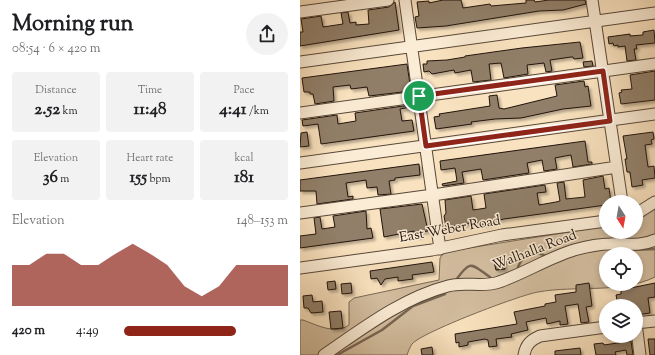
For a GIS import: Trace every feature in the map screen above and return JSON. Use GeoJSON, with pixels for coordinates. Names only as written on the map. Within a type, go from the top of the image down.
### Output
{"type":"FeatureCollection","features":[{"type":"Feature","properties":{"kind":"street"},"geometry":{"type":"LineString","coordinates":[[300,12],[388,0]]}},
{"type":"Feature","properties":{"kind":"street"},"geometry":{"type":"LineString","coordinates":[[405,0],[440,249]]}},
{"type":"Feature","properties":{"kind":"street"},"geometry":{"type":"LineString","coordinates":[[592,0],[621,195]]}},
{"type":"Feature","properties":{"kind":"street"},"geometry":{"type":"LineString","coordinates":[[300,62],[655,13]]}},
{"type":"Feature","properties":{"kind":"street"},"geometry":{"type":"LineString","coordinates":[[300,113],[655,64]]}},
{"type":"Feature","properties":{"kind":"street"},"geometry":{"type":"LineString","coordinates":[[300,163],[655,114]]}},
{"type":"Feature","properties":{"kind":"street"},"geometry":{"type":"LineString","coordinates":[[300,213],[433,195],[617,167]]}},
{"type":"Feature","properties":{"kind":"street"},"geometry":{"type":"LineString","coordinates":[[643,210],[655,202]]}},
{"type":"Feature","properties":{"kind":"street","name":"East Weber Road"},"geometry":{"type":"LineString","coordinates":[[300,268],[440,249],[502,235],[599,222]]}},
{"type":"Feature","properties":{"kind":"street","name":"Walhalla Road"},"geometry":{"type":"LineString","coordinates":[[324,355],[374,322],[421,294],[449,285],[499,282],[538,263],[575,250],[610,244],[629,245],[649,243],[655,240]]}},
{"type":"Feature","properties":{"kind":"street"},"geometry":{"type":"LineString","coordinates":[[643,322],[655,321]]}},
{"type":"Feature","properties":{"kind":"street"},"geometry":{"type":"LineString","coordinates":[[524,355],[526,347],[532,340],[540,336],[599,328]]}},
{"type":"Feature","properties":{"kind":"street"},"geometry":{"type":"LineString","coordinates":[[638,343],[640,355]]}},
{"type":"Feature","properties":{"kind":"shaded area"},"geometry":{"type":"Polygon","coordinates":[[[655,208],[655,277],[643,282],[643,247],[599,247],[599,288],[538,292],[493,307],[433,331],[420,338],[412,344],[407,355],[300,355],[300,320],[326,328],[344,328],[349,325],[349,302],[354,298],[439,280],[440,258],[444,252],[599,227],[599,239],[643,239],[643,216],[655,208]],[[498,258],[494,261],[496,270],[505,269],[504,265],[507,264],[506,259],[499,260],[498,258]]]}},
{"type":"Feature","properties":{"kind":"building"},"geometry":{"type":"Polygon","coordinates":[[[443,0],[461,0],[463,8],[490,4],[491,6],[526,3],[526,0],[534,0],[535,2],[549,0],[585,0],[586,4],[563,10],[539,11],[446,26],[417,28],[415,17],[419,16],[417,2],[429,1],[429,3],[443,0]]]}},
{"type":"Feature","properties":{"kind":"building"},"geometry":{"type":"Polygon","coordinates":[[[395,2],[399,30],[300,46],[300,32],[303,32],[301,19],[321,16],[323,27],[343,24],[341,13],[348,12],[350,23],[356,22],[356,25],[369,24],[368,10],[389,7],[395,2]]]}},
{"type":"Feature","properties":{"kind":"building"},"geometry":{"type":"Polygon","coordinates":[[[654,30],[655,43],[636,45],[637,49],[634,49],[636,60],[627,61],[625,46],[618,47],[618,45],[614,46],[613,43],[609,44],[608,37],[630,34],[630,36],[643,35],[643,32],[654,30]]]}},
{"type":"Feature","properties":{"kind":"building"},"geometry":{"type":"Polygon","coordinates":[[[580,42],[583,58],[574,59],[571,57],[550,60],[552,71],[546,72],[544,63],[527,65],[528,74],[504,78],[501,63],[489,64],[491,80],[473,82],[471,70],[455,73],[454,70],[432,74],[429,71],[424,72],[423,64],[427,64],[427,61],[447,60],[522,48],[580,42]]]}},
{"type":"Feature","properties":{"kind":"building"},"geometry":{"type":"Polygon","coordinates":[[[592,61],[593,66],[584,67],[583,62],[592,61]]]}},
{"type":"Feature","properties":{"kind":"building"},"geometry":{"type":"Polygon","coordinates":[[[407,64],[411,91],[369,96],[367,87],[351,89],[350,85],[333,87],[334,101],[315,104],[313,94],[310,94],[310,92],[304,92],[302,78],[407,64]]]}},
{"type":"Feature","properties":{"kind":"building"},"geometry":{"type":"Polygon","coordinates":[[[655,71],[655,100],[621,104],[619,93],[622,92],[621,90],[632,89],[630,75],[655,71]]]}},
{"type":"Feature","properties":{"kind":"building"},"geometry":{"type":"Polygon","coordinates":[[[584,81],[585,87],[588,86],[591,106],[563,109],[521,118],[471,122],[472,124],[436,129],[434,117],[440,116],[439,114],[490,106],[489,96],[497,95],[499,108],[504,109],[557,96],[555,85],[584,81]]]}},
{"type":"Feature","properties":{"kind":"building"},"geometry":{"type":"Polygon","coordinates":[[[410,105],[411,107],[400,109],[402,121],[412,120],[414,131],[321,144],[318,124],[303,126],[302,120],[337,115],[338,124],[356,121],[355,113],[410,105]]]}},
{"type":"Feature","properties":{"kind":"building"},"geometry":{"type":"Polygon","coordinates":[[[307,132],[309,146],[300,147],[301,133],[307,132]]]}},
{"type":"Feature","properties":{"kind":"building"},"geometry":{"type":"Polygon","coordinates":[[[653,132],[654,139],[651,140],[652,144],[645,145],[648,167],[654,166],[655,178],[642,180],[643,185],[632,187],[630,172],[627,172],[625,159],[627,159],[623,136],[653,132]]]}},
{"type":"Feature","properties":{"kind":"building"},"geometry":{"type":"Polygon","coordinates":[[[585,141],[588,162],[592,162],[592,164],[573,167],[571,155],[555,158],[557,169],[544,171],[542,160],[527,163],[529,173],[483,180],[481,169],[462,172],[464,183],[443,186],[442,184],[457,181],[455,168],[441,170],[440,161],[585,141]]]}},
{"type":"Feature","properties":{"kind":"building"},"geometry":{"type":"Polygon","coordinates":[[[419,164],[420,175],[395,178],[395,180],[389,181],[391,194],[378,195],[377,187],[367,188],[366,180],[346,183],[348,197],[353,196],[353,199],[317,204],[316,191],[300,191],[300,180],[419,164]]]}},
{"type":"Feature","properties":{"kind":"building"},"geometry":{"type":"Polygon","coordinates":[[[603,176],[605,189],[609,188],[610,195],[599,195],[599,206],[504,219],[490,222],[491,224],[480,225],[480,222],[446,227],[444,216],[446,213],[445,200],[471,196],[473,210],[486,208],[484,194],[545,185],[546,192],[537,193],[539,205],[560,201],[557,183],[564,182],[566,199],[585,197],[583,180],[603,176]]]}},
{"type":"Feature","properties":{"kind":"building"},"geometry":{"type":"Polygon","coordinates":[[[422,204],[428,231],[420,232],[421,236],[415,236],[414,231],[384,237],[380,209],[422,204]]]}},
{"type":"Feature","properties":{"kind":"building"},"geometry":{"type":"Polygon","coordinates":[[[366,211],[367,229],[371,228],[373,238],[300,248],[300,236],[316,234],[314,218],[320,217],[322,229],[335,227],[333,216],[366,211]]]}},
{"type":"Feature","properties":{"kind":"building"},"geometry":{"type":"Polygon","coordinates":[[[503,259],[505,269],[496,270],[494,261],[503,259]]]}},
{"type":"Feature","properties":{"kind":"building"},"geometry":{"type":"Polygon","coordinates":[[[432,262],[434,272],[412,275],[413,279],[398,281],[398,277],[385,279],[381,285],[377,278],[371,279],[370,271],[432,262]]]}},
{"type":"Feature","properties":{"kind":"building"},"geometry":{"type":"Polygon","coordinates":[[[335,281],[336,289],[328,290],[327,282],[335,281]]]}},
{"type":"Feature","properties":{"kind":"building"},"geometry":{"type":"Polygon","coordinates":[[[351,283],[352,293],[342,294],[341,284],[351,283]]]}},
{"type":"Feature","properties":{"kind":"building"},"geometry":{"type":"Polygon","coordinates":[[[589,283],[592,306],[586,307],[589,322],[581,323],[578,304],[565,306],[568,324],[560,325],[560,321],[547,324],[546,318],[526,322],[528,330],[511,334],[512,337],[496,339],[497,346],[489,347],[488,340],[485,339],[468,342],[468,345],[459,347],[459,342],[456,343],[455,334],[517,324],[514,312],[545,306],[545,304],[556,302],[555,295],[576,292],[576,285],[589,283]]]}},
{"type":"Feature","properties":{"kind":"building"},"geometry":{"type":"Polygon","coordinates":[[[655,283],[655,297],[648,298],[650,313],[643,314],[643,299],[617,299],[616,295],[621,294],[621,291],[643,291],[643,285],[655,283]]]}},
{"type":"Feature","properties":{"kind":"building"},"geometry":{"type":"Polygon","coordinates":[[[312,295],[313,302],[322,301],[323,312],[311,313],[308,308],[304,308],[303,296],[312,295]]]}},
{"type":"Feature","properties":{"kind":"building"},"geometry":{"type":"Polygon","coordinates":[[[341,311],[343,328],[331,329],[329,312],[341,311]]]}},
{"type":"Feature","properties":{"kind":"building"},"geometry":{"type":"Polygon","coordinates":[[[648,339],[655,339],[655,355],[650,355],[648,339]]]}},
{"type":"Feature","properties":{"kind":"building"},"geometry":{"type":"Polygon","coordinates":[[[603,343],[604,345],[631,343],[633,355],[627,355],[626,350],[615,352],[616,355],[596,355],[594,344],[603,343]]]}},
{"type":"Feature","properties":{"kind":"building"},"geometry":{"type":"Polygon","coordinates":[[[432,347],[433,355],[422,355],[421,349],[432,347]]]}},
{"type":"Feature","properties":{"kind":"building"},"geometry":{"type":"Polygon","coordinates":[[[580,348],[581,355],[555,355],[555,351],[580,348]]]}},
{"type":"Feature","properties":{"kind":"waterway"},"geometry":{"type":"LineString","coordinates":[[643,250],[655,249]]}},
{"type":"Feature","properties":{"kind":"waterway"},"geometry":{"type":"LineString","coordinates":[[518,267],[520,262],[529,254],[537,253],[546,256]]}},
{"type":"Feature","properties":{"kind":"waterway"},"geometry":{"type":"LineString","coordinates":[[558,261],[568,257]]}},
{"type":"Feature","properties":{"kind":"waterway"},"geometry":{"type":"LineString","coordinates":[[456,280],[468,266],[475,267],[490,277]]}},
{"type":"Feature","properties":{"kind":"waterway"},"geometry":{"type":"LineString","coordinates":[[337,355],[382,330],[413,306],[445,294]]}},
{"type":"Feature","properties":{"kind":"route"},"geometry":{"type":"LineString","coordinates":[[603,71],[610,121],[426,146],[419,96],[603,71]]}}]}
